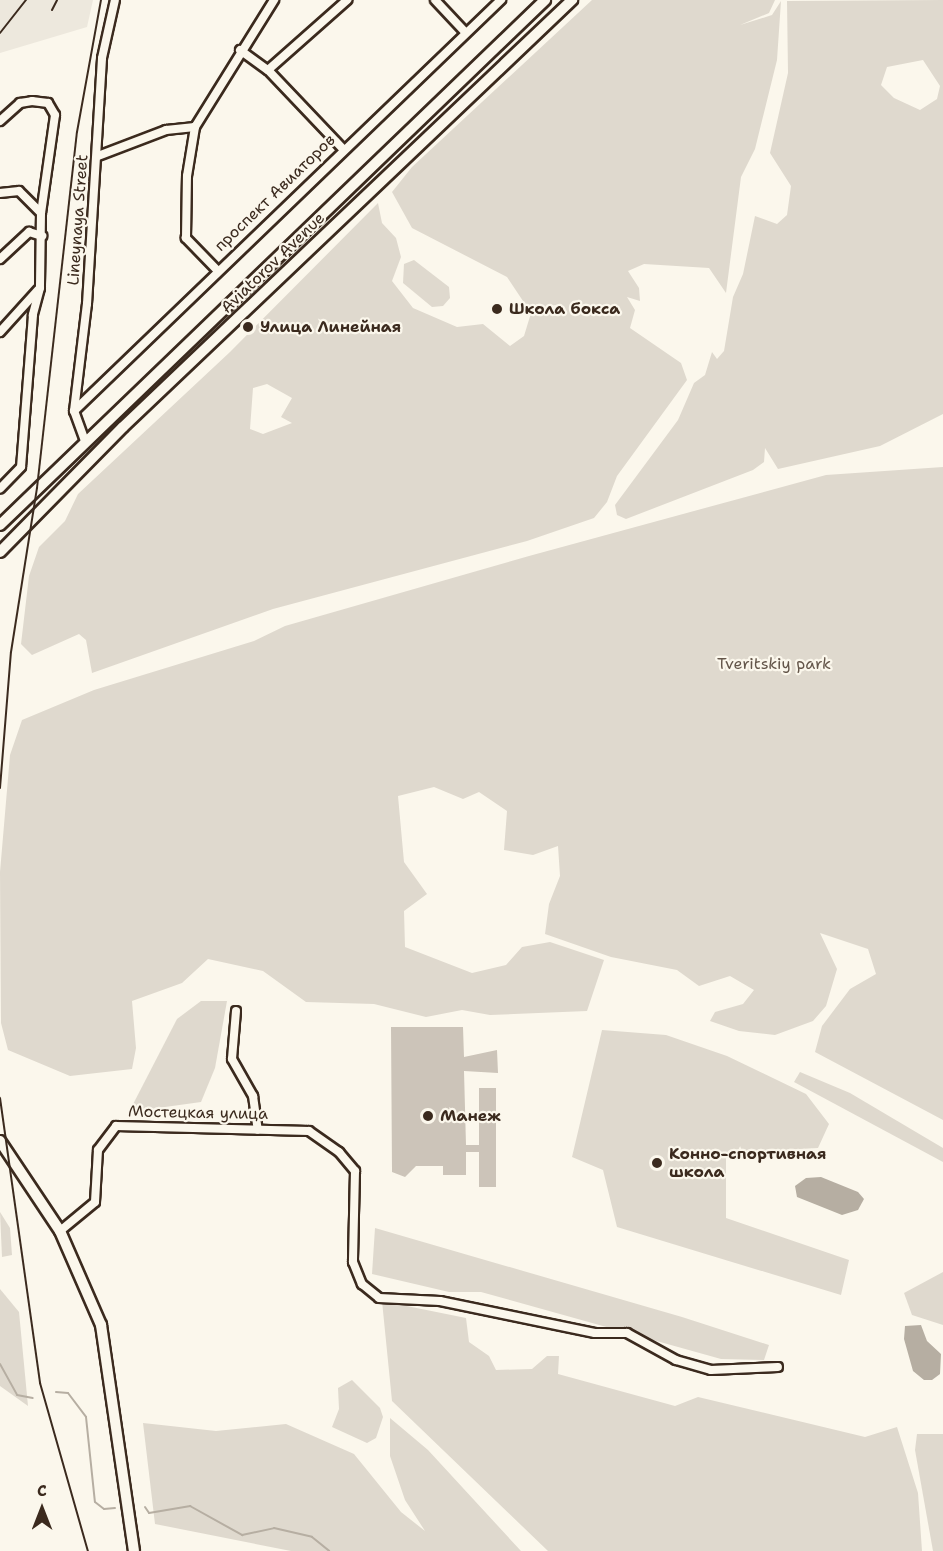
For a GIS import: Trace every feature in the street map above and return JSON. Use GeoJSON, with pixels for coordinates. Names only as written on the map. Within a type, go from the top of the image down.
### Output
{"type":"FeatureCollection","features":[{"type":"Feature","properties":{"kind":"main road","name":"Aviatorov Avenue"},"geometry":{"type":"LineString","coordinates":[[0,525],[545,0]]}},
{"type":"Feature","properties":{"kind":"main road","name":"Aviatorov Avenue"},"geometry":{"type":"LineString","coordinates":[[0,552],[123,427],[572,0]]}},
{"type":"Feature","properties":{"kind":"main road"},"geometry":{"type":"LineString","coordinates":[[0,1141],[60,1231],[101,1325],[134,1551]]}},
{"type":"Feature","properties":{"kind":"street","name":"Lineynaya Street"},"geometry":{"type":"LineString","coordinates":[[85,441],[74,411],[98,156],[102,58],[115,0]]}},
{"type":"Feature","properties":{"kind":"street"},"geometry":{"type":"LineString","coordinates":[[218,270],[186,238],[187,176],[195,127],[240,50],[274,0]]}},
{"type":"Feature","properties":{"kind":"street"},"geometry":{"type":"LineString","coordinates":[[267,70],[347,0]]}},
{"type":"Feature","properties":{"kind":"street"},"geometry":{"type":"LineString","coordinates":[[435,0],[466,33]]}},
{"type":"Feature","properties":{"kind":"street","name":"проспект Авиаторов"},"geometry":{"type":"LineString","coordinates":[[74,411],[342,148],[501,0]]}},
{"type":"Feature","properties":{"kind":"street"},"geometry":{"type":"LineString","coordinates":[[240,50],[267,70],[342,148]]}},
{"type":"Feature","properties":{"kind":"street"},"geometry":{"type":"LineString","coordinates":[[0,121],[20,103],[43,100],[55,115],[41,213],[40,288],[33,315],[21,466],[0,489]]}},
{"type":"Feature","properties":{"kind":"street"},"geometry":{"type":"LineString","coordinates":[[98,156],[166,130],[195,127]]}},
{"type":"Feature","properties":{"kind":"street"},"geometry":{"type":"LineString","coordinates":[[0,193],[19,191],[41,213]]}},
{"type":"Feature","properties":{"kind":"street"},"geometry":{"type":"LineString","coordinates":[[0,259],[29,232],[42,236]]}},
{"type":"Feature","properties":{"kind":"street"},"geometry":{"type":"LineString","coordinates":[[0,332],[40,288]]}},
{"type":"Feature","properties":{"kind":"street"},"geometry":{"type":"LineString","coordinates":[[236,1011],[232,1059],[253,1096],[258,1130]]}},
{"type":"Feature","properties":{"kind":"street","name":"Мостецкая улица"},"geometry":{"type":"LineString","coordinates":[[60,1231],[95,1202],[98,1150],[116,1126],[309,1131],[339,1152],[355,1171],[353,1262],[362,1284],[379,1298],[440,1301],[595,1333],[627,1333],[676,1360],[711,1370],[778,1367]]}},
{"type":"Feature","properties":{"kind":"shaded area"},"geometry":{"type":"Polygon","coordinates":[[[0,0],[93,0],[87,27],[0,53],[0,0]]]}},
{"type":"Feature","properties":{"kind":"shaded area"},"geometry":{"type":"Polygon","coordinates":[[[821,1177],[858,1192],[864,1199],[858,1210],[842,1215],[797,1197],[795,1186],[806,1178],[821,1177]]]}},
{"type":"Feature","properties":{"kind":"shaded area"},"geometry":{"type":"Polygon","coordinates":[[[921,1325],[927,1341],[941,1354],[940,1374],[932,1380],[924,1380],[913,1371],[904,1339],[905,1326],[921,1325]]]}},
{"type":"Feature","properties":{"kind":"green space"},"geometry":{"type":"Polygon","coordinates":[[[592,0],[775,0],[769,13],[740,25],[772,15],[781,1],[777,60],[755,149],[741,177],[726,293],[709,268],[644,264],[628,271],[639,288],[640,301],[627,297],[635,310],[630,328],[681,363],[687,380],[617,476],[607,502],[594,518],[527,541],[273,609],[92,673],[86,640],[79,634],[32,655],[21,644],[29,576],[39,547],[65,521],[78,494],[230,352],[378,203],[382,223],[396,238],[401,257],[392,281],[413,308],[457,327],[483,324],[510,346],[524,336],[531,313],[507,277],[412,228],[392,192],[412,167],[592,0]],[[267,384],[253,388],[250,429],[263,434],[292,423],[281,417],[292,398],[267,384]]]}},
{"type":"Feature","properties":{"kind":"green space"},"geometry":{"type":"Polygon","coordinates":[[[943,0],[943,414],[880,446],[778,469],[765,448],[764,462],[753,470],[626,519],[617,515],[615,505],[678,420],[694,383],[705,375],[712,352],[717,359],[724,351],[733,297],[743,274],[755,216],[777,224],[787,215],[791,186],[770,153],[788,73],[787,1],[943,0]],[[923,60],[887,67],[881,85],[894,98],[920,110],[937,99],[940,86],[923,60]]]}},
{"type":"Feature","properties":{"kind":"green space"},"geometry":{"type":"Polygon","coordinates":[[[414,260],[449,287],[450,298],[443,306],[432,307],[403,283],[404,264],[414,260]]]}},
{"type":"Feature","properties":{"kind":"green space","name":"Tveritskiy park"},"geometry":{"type":"Polygon","coordinates":[[[943,467],[943,1120],[815,1052],[822,1026],[850,989],[876,974],[868,949],[820,933],[837,969],[826,1006],[813,1021],[775,1035],[739,1031],[710,1021],[715,1012],[743,1004],[754,990],[730,976],[699,986],[677,970],[611,957],[545,934],[549,904],[560,876],[558,846],[533,855],[504,850],[507,811],[479,792],[463,799],[434,787],[398,796],[404,862],[427,894],[404,911],[405,947],[472,973],[506,965],[522,947],[550,942],[604,960],[587,1011],[490,1015],[462,1010],[426,1017],[374,1004],[306,1002],[263,971],[208,959],[182,983],[132,1001],[136,1048],[132,1069],[70,1076],[8,1050],[1,1023],[0,872],[10,755],[22,720],[94,690],[254,641],[285,626],[529,556],[826,475],[943,467]]]}},
{"type":"Feature","properties":{"kind":"green space"},"geometry":{"type":"Polygon","coordinates":[[[201,1001],[227,1001],[215,1068],[201,1102],[129,1112],[177,1019],[201,1001]]]}},
{"type":"Feature","properties":{"kind":"green space","name":"Конно-спортивная школа"},"geometry":{"type":"Polygon","coordinates":[[[602,1030],[666,1035],[727,1056],[806,1094],[829,1124],[818,1148],[726,1153],[726,1218],[849,1260],[841,1295],[617,1227],[603,1170],[572,1157],[602,1030]]]}},
{"type":"Feature","properties":{"kind":"green space"},"geometry":{"type":"Polygon","coordinates":[[[800,1072],[850,1093],[943,1148],[943,1162],[794,1082],[800,1072]]]}},
{"type":"Feature","properties":{"kind":"green space"},"geometry":{"type":"Polygon","coordinates":[[[0,1212],[10,1228],[12,1255],[2,1257],[0,1212]]]}},
{"type":"Feature","properties":{"kind":"green space"},"geometry":{"type":"Polygon","coordinates":[[[375,1228],[682,1317],[769,1345],[764,1360],[721,1359],[481,1292],[449,1292],[372,1274],[375,1228]]]}},
{"type":"Feature","properties":{"kind":"green space"},"geometry":{"type":"Polygon","coordinates":[[[943,1272],[943,1325],[912,1315],[904,1293],[943,1272]]]}},
{"type":"Feature","properties":{"kind":"green space"},"geometry":{"type":"Polygon","coordinates":[[[0,1289],[19,1312],[28,1406],[0,1386],[0,1289]]]}},
{"type":"Feature","properties":{"kind":"green space"},"geometry":{"type":"Polygon","coordinates":[[[382,1301],[466,1318],[469,1342],[489,1356],[496,1370],[532,1369],[547,1356],[559,1356],[558,1374],[675,1406],[698,1397],[865,1437],[897,1427],[918,1493],[922,1551],[548,1551],[392,1401],[382,1301]]]}},
{"type":"Feature","properties":{"kind":"green space"},"geometry":{"type":"Polygon","coordinates":[[[352,1380],[380,1408],[383,1417],[376,1438],[367,1443],[332,1427],[339,1409],[338,1388],[352,1380]]]}},
{"type":"Feature","properties":{"kind":"green space"},"geometry":{"type":"Polygon","coordinates":[[[390,1418],[428,1450],[521,1551],[291,1551],[155,1524],[143,1423],[216,1431],[286,1424],[354,1454],[401,1512],[425,1531],[405,1500],[390,1456],[390,1418]]]}},
{"type":"Feature","properties":{"kind":"green space"},"geometry":{"type":"Polygon","coordinates":[[[917,1434],[943,1434],[943,1551],[933,1551],[915,1450],[917,1434]]]}},
{"type":"Feature","properties":{"kind":"building","name":"Манеж"},"geometry":{"type":"Polygon","coordinates":[[[391,1027],[463,1027],[464,1057],[497,1050],[498,1073],[464,1071],[466,1145],[479,1145],[479,1088],[496,1088],[496,1187],[479,1187],[479,1152],[466,1152],[466,1175],[443,1175],[443,1166],[416,1166],[405,1177],[392,1172],[391,1027]]]}},
{"type":"Feature","properties":{"kind":"waterway"},"geometry":{"type":"LineString","coordinates":[[0,1364],[17,1395],[33,1398]]}},
{"type":"Feature","properties":{"kind":"waterway"},"geometry":{"type":"LineString","coordinates":[[56,1392],[68,1393],[86,1417],[95,1502],[104,1509],[115,1508]]}},
{"type":"Feature","properties":{"kind":"waterway"},"geometry":{"type":"LineString","coordinates":[[145,1507],[149,1513],[190,1506],[242,1535],[274,1528],[312,1537],[329,1551]]}},
{"type":"Feature","properties":{"kind":"railway"},"geometry":{"type":"LineString","coordinates":[[0,33],[26,0]]}},
{"type":"Feature","properties":{"kind":"railway"},"geometry":{"type":"LineString","coordinates":[[52,10],[57,0]]}},
{"type":"Feature","properties":{"kind":"railway"},"geometry":{"type":"LineString","coordinates":[[0,788],[11,652],[37,488],[77,132],[101,0]]}},
{"type":"Feature","properties":{"kind":"railway"},"geometry":{"type":"LineString","coordinates":[[0,1098],[40,1383],[88,1551]]}},
{"type":"Feature","properties":{"kind":"place","name":"Школа бокса"},"geometry":{"type":"Point","coordinates":[497,309]}},
{"type":"Feature","properties":{"kind":"place","name":"Улица Линейная"},"geometry":{"type":"Point","coordinates":[248,327]}},
{"type":"Feature","properties":{"kind":"place","name":"Манеж"},"geometry":{"type":"Point","coordinates":[428,1116]}},
{"type":"Feature","properties":{"kind":"place","name":"Конно-спортивная школа"},"geometry":{"type":"Point","coordinates":[657,1163]}}]}
